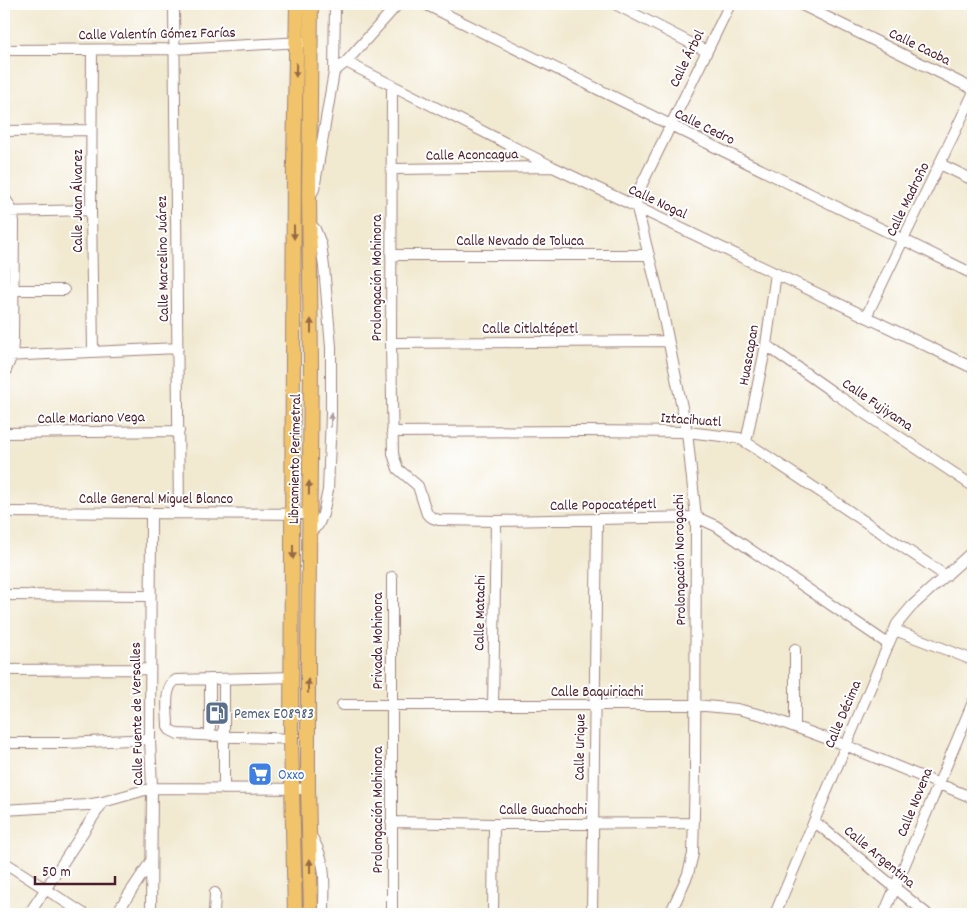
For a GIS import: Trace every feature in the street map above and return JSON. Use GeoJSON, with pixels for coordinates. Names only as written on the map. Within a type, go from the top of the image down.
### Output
{"type":"FeatureCollection","features":[{"type":"Feature","properties":{"kind":"main road","name":"Libramiento Perimetral"},"geometry":{"type":"LineString","coordinates":[[295,914],[292,677],[294,162],[297,4]]}},
{"type":"Feature","properties":{"kind":"main road","name":"Libramiento Perimetral"},"geometry":{"type":"LineString","coordinates":[[311,914],[318,899],[309,833],[308,790],[311,375],[309,194],[312,4]]}},
{"type":"Feature","properties":{"kind":"street","name":"Calle Marcelino Juárez"},"geometry":{"type":"LineString","coordinates":[[174,4],[179,514]]}},
{"type":"Feature","properties":{"kind":"street"},"geometry":{"type":"LineString","coordinates":[[309,194],[314,189],[334,72],[335,4]]}},
{"type":"Feature","properties":{"kind":"street"},"geometry":{"type":"LineString","coordinates":[[334,72],[346,62],[398,4]]}},
{"type":"Feature","properties":{"kind":"street","name":"Calle Cedro"},"geometry":{"type":"LineString","coordinates":[[425,4],[973,274]]}},
{"type":"Feature","properties":{"kind":"street"},"geometry":{"type":"LineString","coordinates":[[615,4],[706,51]]}},
{"type":"Feature","properties":{"kind":"street","name":"Calle Árbol"},"geometry":{"type":"LineString","coordinates":[[636,208],[639,190],[730,4]]}},
{"type":"Feature","properties":{"kind":"street","name":"Calle Caoba"},"geometry":{"type":"LineString","coordinates":[[800,4],[973,90]]}},
{"type":"Feature","properties":{"kind":"street","name":"Calle Valentín Gómez Farías"},"geometry":{"type":"LineString","coordinates":[[4,50],[174,49],[311,42]]}},
{"type":"Feature","properties":{"kind":"street","name":"Calle Juan Álvarez"},"geometry":{"type":"LineString","coordinates":[[92,50],[91,210],[93,352]]}},
{"type":"Feature","properties":{"kind":"street","name":"Calle Nogal"},"geometry":{"type":"LineString","coordinates":[[346,62],[636,208],[973,368]]}},
{"type":"Feature","properties":{"kind":"street","name":"Prolongación Mohinora"},"geometry":{"type":"LineString","coordinates":[[392,86],[392,432],[394,461],[398,469]]}},
{"type":"Feature","properties":{"kind":"street","name":"Calle Madroño"},"geometry":{"type":"LineString","coordinates":[[866,317],[973,94]]}},
{"type":"Feature","properties":{"kind":"street"},"geometry":{"type":"LineString","coordinates":[[4,131],[91,130]]}},
{"type":"Feature","properties":{"kind":"street"},"geometry":{"type":"LineString","coordinates":[[940,164],[973,180]]}},
{"type":"Feature","properties":{"kind":"street","name":"Calle Aconcagua"},"geometry":{"type":"LineString","coordinates":[[392,169],[553,167]]}},
{"type":"Feature","properties":{"kind":"street"},"geometry":{"type":"LineString","coordinates":[[4,197],[8,212],[14,221],[9,290],[8,355],[4,375]]}},
{"type":"Feature","properties":{"kind":"street","name":"Prolongación Norogachi"},"geometry":{"type":"LineString","coordinates":[[636,208],[661,304],[687,432],[696,517],[694,823],[691,864],[670,914]]}},
{"type":"Feature","properties":{"kind":"street"},"geometry":{"type":"LineString","coordinates":[[8,212],[91,210]]}},
{"type":"Feature","properties":{"kind":"street"},"geometry":{"type":"LineString","coordinates":[[309,532],[318,526],[323,514],[328,482],[331,415],[331,347],[324,268],[321,244],[315,229],[310,223]]}},
{"type":"Feature","properties":{"kind":"street","name":"Calle Nevado de Toluca"},"geometry":{"type":"LineString","coordinates":[[391,255],[649,255]]}},
{"type":"Feature","properties":{"kind":"street","name":"Huascapan"},"geometry":{"type":"LineString","coordinates":[[746,442],[766,345],[776,273]]}},
{"type":"Feature","properties":{"kind":"street"},"geometry":{"type":"LineString","coordinates":[[9,290],[64,290]]}},
{"type":"Feature","properties":{"kind":"street","name":"Calle Citlaltépetl"},"geometry":{"type":"LineString","coordinates":[[391,343],[668,341]]}},
{"type":"Feature","properties":{"kind":"street","name":"Calle Fujiyama"},"geometry":{"type":"LineString","coordinates":[[766,345],[973,486]]}},
{"type":"Feature","properties":{"kind":"street"},"geometry":{"type":"LineString","coordinates":[[8,355],[178,348]]}},
{"type":"Feature","properties":{"kind":"street","name":"Calle Mariano Vega"},"geometry":{"type":"LineString","coordinates":[[4,433],[179,431]]}},
{"type":"Feature","properties":{"kind":"street","name":"Iztacihuatl"},"geometry":{"type":"LineString","coordinates":[[392,432],[687,432],[739,438],[946,576]]}},
{"type":"Feature","properties":{"kind":"street","name":"Calle Popocatépetl"},"geometry":{"type":"LineString","coordinates":[[398,469],[418,486],[425,510],[429,516],[439,520],[596,520],[696,517],[716,526],[888,644]]}},
{"type":"Feature","properties":{"kind":"street","name":"Calle General Miguel Blanco"},"geometry":{"type":"LineString","coordinates":[[4,512],[309,514]]}},
{"type":"Feature","properties":{"kind":"street","name":"Calle Fuente de Versalles"},"geometry":{"type":"LineString","coordinates":[[151,514],[151,914]]}},
{"type":"Feature","properties":{"kind":"street","name":"Calle Urique"},"geometry":{"type":"LineString","coordinates":[[592,914],[596,520]]}},
{"type":"Feature","properties":{"kind":"street","name":"Calle Matachi"},"geometry":{"type":"LineString","coordinates":[[493,706],[496,521]]}},
{"type":"Feature","properties":{"kind":"street","name":"Calle Décima"},"geometry":{"type":"LineString","coordinates":[[775,914],[888,644],[903,615],[973,551]]}},
{"type":"Feature","properties":{"kind":"street","name":"Privada Mohinora"},"geometry":{"type":"LineString","coordinates":[[391,706],[392,577]]}},
{"type":"Feature","properties":{"kind":"street"},"geometry":{"type":"LineString","coordinates":[[4,595],[150,596]]}},
{"type":"Feature","properties":{"kind":"street"},"geometry":{"type":"LineString","coordinates":[[895,630],[973,660]]}},
{"type":"Feature","properties":{"kind":"street"},"geometry":{"type":"LineString","coordinates":[[795,649],[795,726]]}},
{"type":"Feature","properties":{"kind":"street"},"geometry":{"type":"LineString","coordinates":[[4,670],[150,669]]}},
{"type":"Feature","properties":{"kind":"street"},"geometry":{"type":"LineString","coordinates":[[292,677],[176,680],[168,688],[168,726],[170,730],[178,734],[292,739]]}},
{"type":"Feature","properties":{"kind":"street"},"geometry":{"type":"LineString","coordinates":[[210,679],[210,736]]}},
{"type":"Feature","properties":{"kind":"street"},"geometry":{"type":"LineString","coordinates":[[224,679],[224,789]]}},
{"type":"Feature","properties":{"kind":"street","name":"Calle Novena"},"geometry":{"type":"LineString","coordinates":[[884,914],[973,702]]}},
{"type":"Feature","properties":{"kind":"street","name":"Calle Baquiriachi"},"geometry":{"type":"LineString","coordinates":[[342,706],[695,705],[737,709],[795,726],[973,798]]}},
{"type":"Feature","properties":{"kind":"street","name":"Prolongación Mohinora"},"geometry":{"type":"LineString","coordinates":[[391,706],[392,914]]}},
{"type":"Feature","properties":{"kind":"street"},"geometry":{"type":"LineString","coordinates":[[4,743],[150,739]]}},
{"type":"Feature","properties":{"kind":"street"},"geometry":{"type":"LineString","coordinates":[[4,820],[7,810],[103,802],[152,788],[308,790]]}},
{"type":"Feature","properties":{"kind":"street"},"geometry":{"type":"LineString","coordinates":[[30,914],[103,802]]}},
{"type":"Feature","properties":{"kind":"street","name":"Calle Argentina"},"geometry":{"type":"LineString","coordinates":[[814,820],[927,914]]}},
{"type":"Feature","properties":{"kind":"street","name":"Calle Guachochi"},"geometry":{"type":"LineString","coordinates":[[391,822],[494,824],[694,823]]}},
{"type":"Feature","properties":{"kind":"street"},"geometry":{"type":"LineString","coordinates":[[493,914],[494,824]]}},
{"type":"Feature","properties":{"kind":"street"},"geometry":{"type":"LineString","coordinates":[[116,914],[152,860]]}},
{"type":"Feature","properties":{"kind":"street"},"geometry":{"type":"LineString","coordinates":[[4,862],[84,914]]}},
{"type":"Feature","properties":{"kind":"street"},"geometry":{"type":"LineString","coordinates":[[214,914],[215,893]]}},
{"type":"Feature","properties":{"kind":"street"},"geometry":{"type":"LineString","coordinates":[[318,899],[324,914]]}},
{"type":"Feature","properties":{"kind":"place","name":"Pemex E08983"},"geometry":{"type":"Point","coordinates":[217,713]}},
{"type":"Feature","properties":{"kind":"place","name":"Oxxo"},"geometry":{"type":"Point","coordinates":[260,774]}}]}
